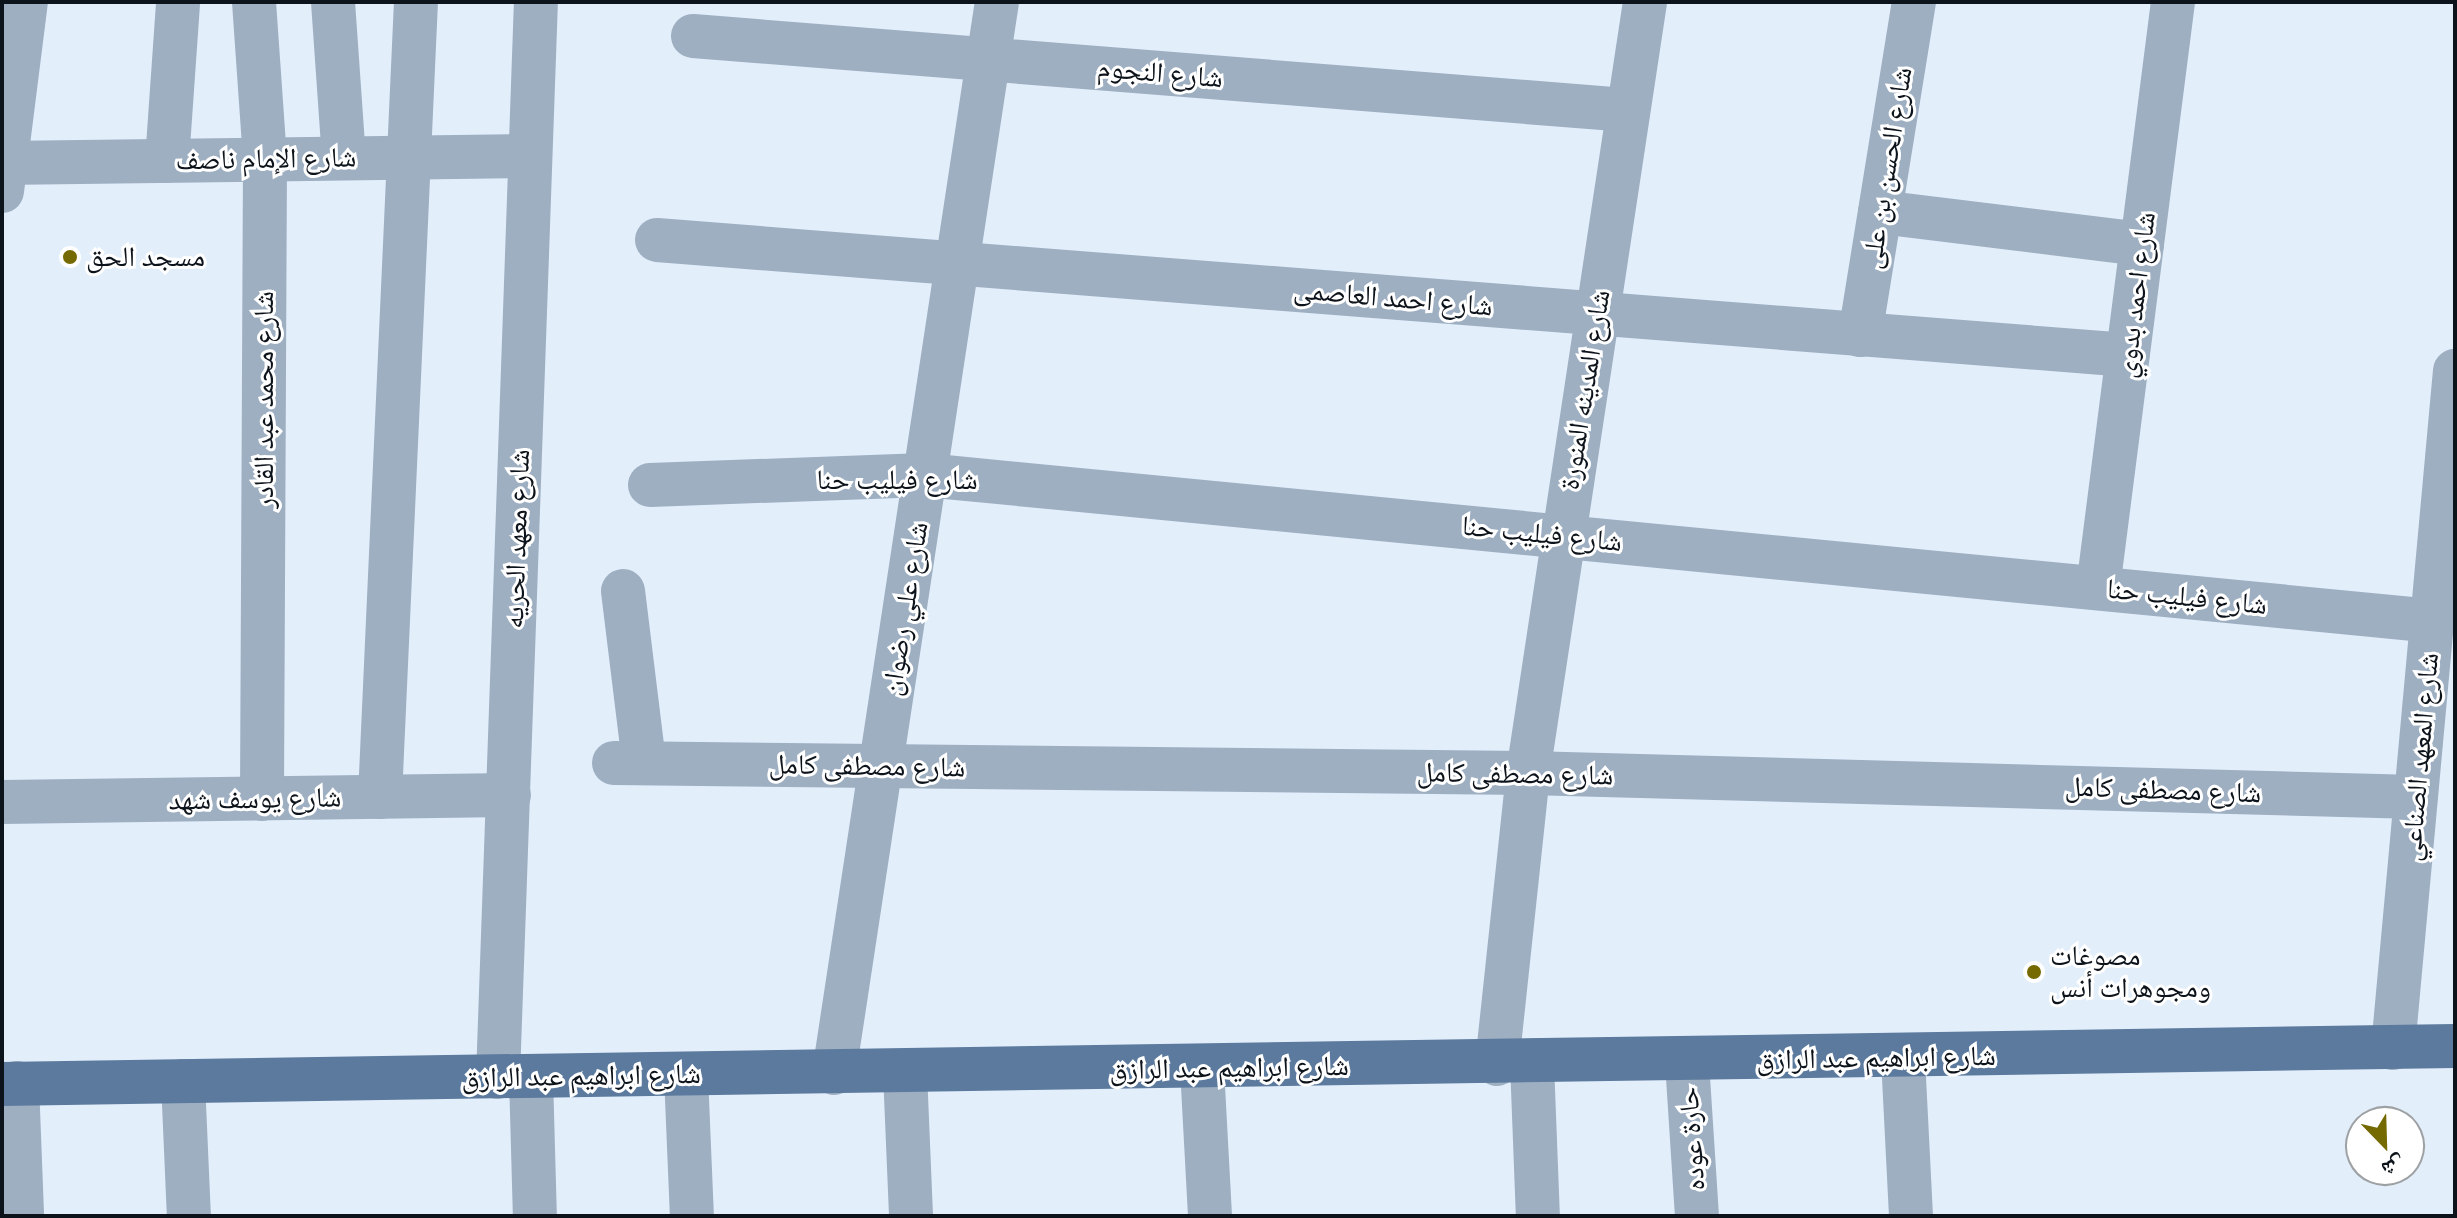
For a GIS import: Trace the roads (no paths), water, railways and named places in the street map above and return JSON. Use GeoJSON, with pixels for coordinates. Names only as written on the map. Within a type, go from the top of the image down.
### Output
{"type":"FeatureCollection","features":[{"type":"Feature","properties":{"kind":"main road","name":"شارع ابراهيم عبد الرازق"},"geometry":{"type":"LineString","coordinates":[[9,1084],[1687,1062],[2455,1046]]}},
{"type":"Feature","properties":{"kind":"street"},"geometry":{"type":"LineString","coordinates":[[3,173],[26,2]]}},
{"type":"Feature","properties":{"kind":"street"},"geometry":{"type":"LineString","coordinates":[[167,161],[178,2]]}},
{"type":"Feature","properties":{"kind":"street","name":"شارع محمد عبد القادر"},"geometry":{"type":"LineString","coordinates":[[254,2],[265,159],[262,799]]}},
{"type":"Feature","properties":{"kind":"street"},"geometry":{"type":"LineString","coordinates":[[333,2],[344,158]]}},
{"type":"Feature","properties":{"kind":"street"},"geometry":{"type":"LineString","coordinates":[[380,797],[416,2]]}},
{"type":"Feature","properties":{"kind":"street","name":"شارع معهد الحريه"},"geometry":{"type":"LineString","coordinates":[[535,1216],[514,1077],[509,795],[536,2]]}},
{"type":"Feature","properties":{"kind":"street","name":"شارع علي رضوان"},"geometry":{"type":"LineString","coordinates":[[834,1073],[997,2]]}},
{"type":"Feature","properties":{"kind":"street","name":"شارع المدينه المنورة"},"geometry":{"type":"LineString","coordinates":[[1538,1216],[1515,1064],[1528,773],[1645,2]]}},
{"type":"Feature","properties":{"kind":"street","name":"شارع الحسن بن على"},"geometry":{"type":"LineString","coordinates":[[1860,335],[1914,2]]}},
{"type":"Feature","properties":{"kind":"street","name":"شارع احمد بدوي"},"geometry":{"type":"LineString","coordinates":[[2098,588],[2173,2]]}},
{"type":"Feature","properties":{"kind":"street","name":"شارع النجوم"},"geometry":{"type":"LineString","coordinates":[[693,36],[1628,110]]}},
{"type":"Feature","properties":{"kind":"street","name":"شارع الإمام ناصف"},"geometry":{"type":"LineString","coordinates":[[3,173],[167,161],[530,156]]}},
{"type":"Feature","properties":{"kind":"street"},"geometry":{"type":"LineString","coordinates":[[1880,212],[2142,244]]}},
{"type":"Feature","properties":{"kind":"street","name":"شارع احمد العاصمى"},"geometry":{"type":"LineString","coordinates":[[657,240],[2128,355]]}},
{"type":"Feature","properties":{"kind":"street","name":"شارع المعهد الصناعي"},"geometry":{"type":"LineString","coordinates":[[2393,1048],[2455,371]]}},
{"type":"Feature","properties":{"kind":"street","name":"شارع فيليب حنا"},"geometry":{"type":"LineString","coordinates":[[650,485],[925,475],[2432,621]]}},
{"type":"Feature","properties":{"kind":"street","name":"شارع مصطفى كامل"},"geometry":{"type":"LineString","coordinates":[[623,591],[629,763],[1528,773],[2416,797]]}},
{"type":"Feature","properties":{"kind":"street","name":"شارع يوسف شهد"},"geometry":{"type":"LineString","coordinates":[[2,802],[509,795]]}},
{"type":"Feature","properties":{"kind":"street"},"geometry":{"type":"LineString","coordinates":[[1903,1058],[1911,1216]]}},
{"type":"Feature","properties":{"kind":"street","name":"حارة عوده"},"geometry":{"type":"LineString","coordinates":[[1687,1062],[1697,1216]]}},
{"type":"Feature","properties":{"kind":"street"},"geometry":{"type":"LineString","coordinates":[[1202,1068],[1210,1216]]}},
{"type":"Feature","properties":{"kind":"street"},"geometry":{"type":"LineString","coordinates":[[905,1072],[911,1216]]}},
{"type":"Feature","properties":{"kind":"street"},"geometry":{"type":"LineString","coordinates":[[686,1075],[692,1216]]}},
{"type":"Feature","properties":{"kind":"street"},"geometry":{"type":"LineString","coordinates":[[183,1081],[189,1216]]}},
{"type":"Feature","properties":{"kind":"street"},"geometry":{"type":"LineString","coordinates":[[9,1084],[22,1216]]}},
{"type":"Feature","properties":{"kind":"place","name":"مسجد الحق"},"geometry":{"type":"Point","coordinates":[70,257]}},
{"type":"Feature","properties":{"kind":"place","name":"مصوغات ومجوهرات أنس"},"geometry":{"type":"Point","coordinates":[2034,972]}}]}
